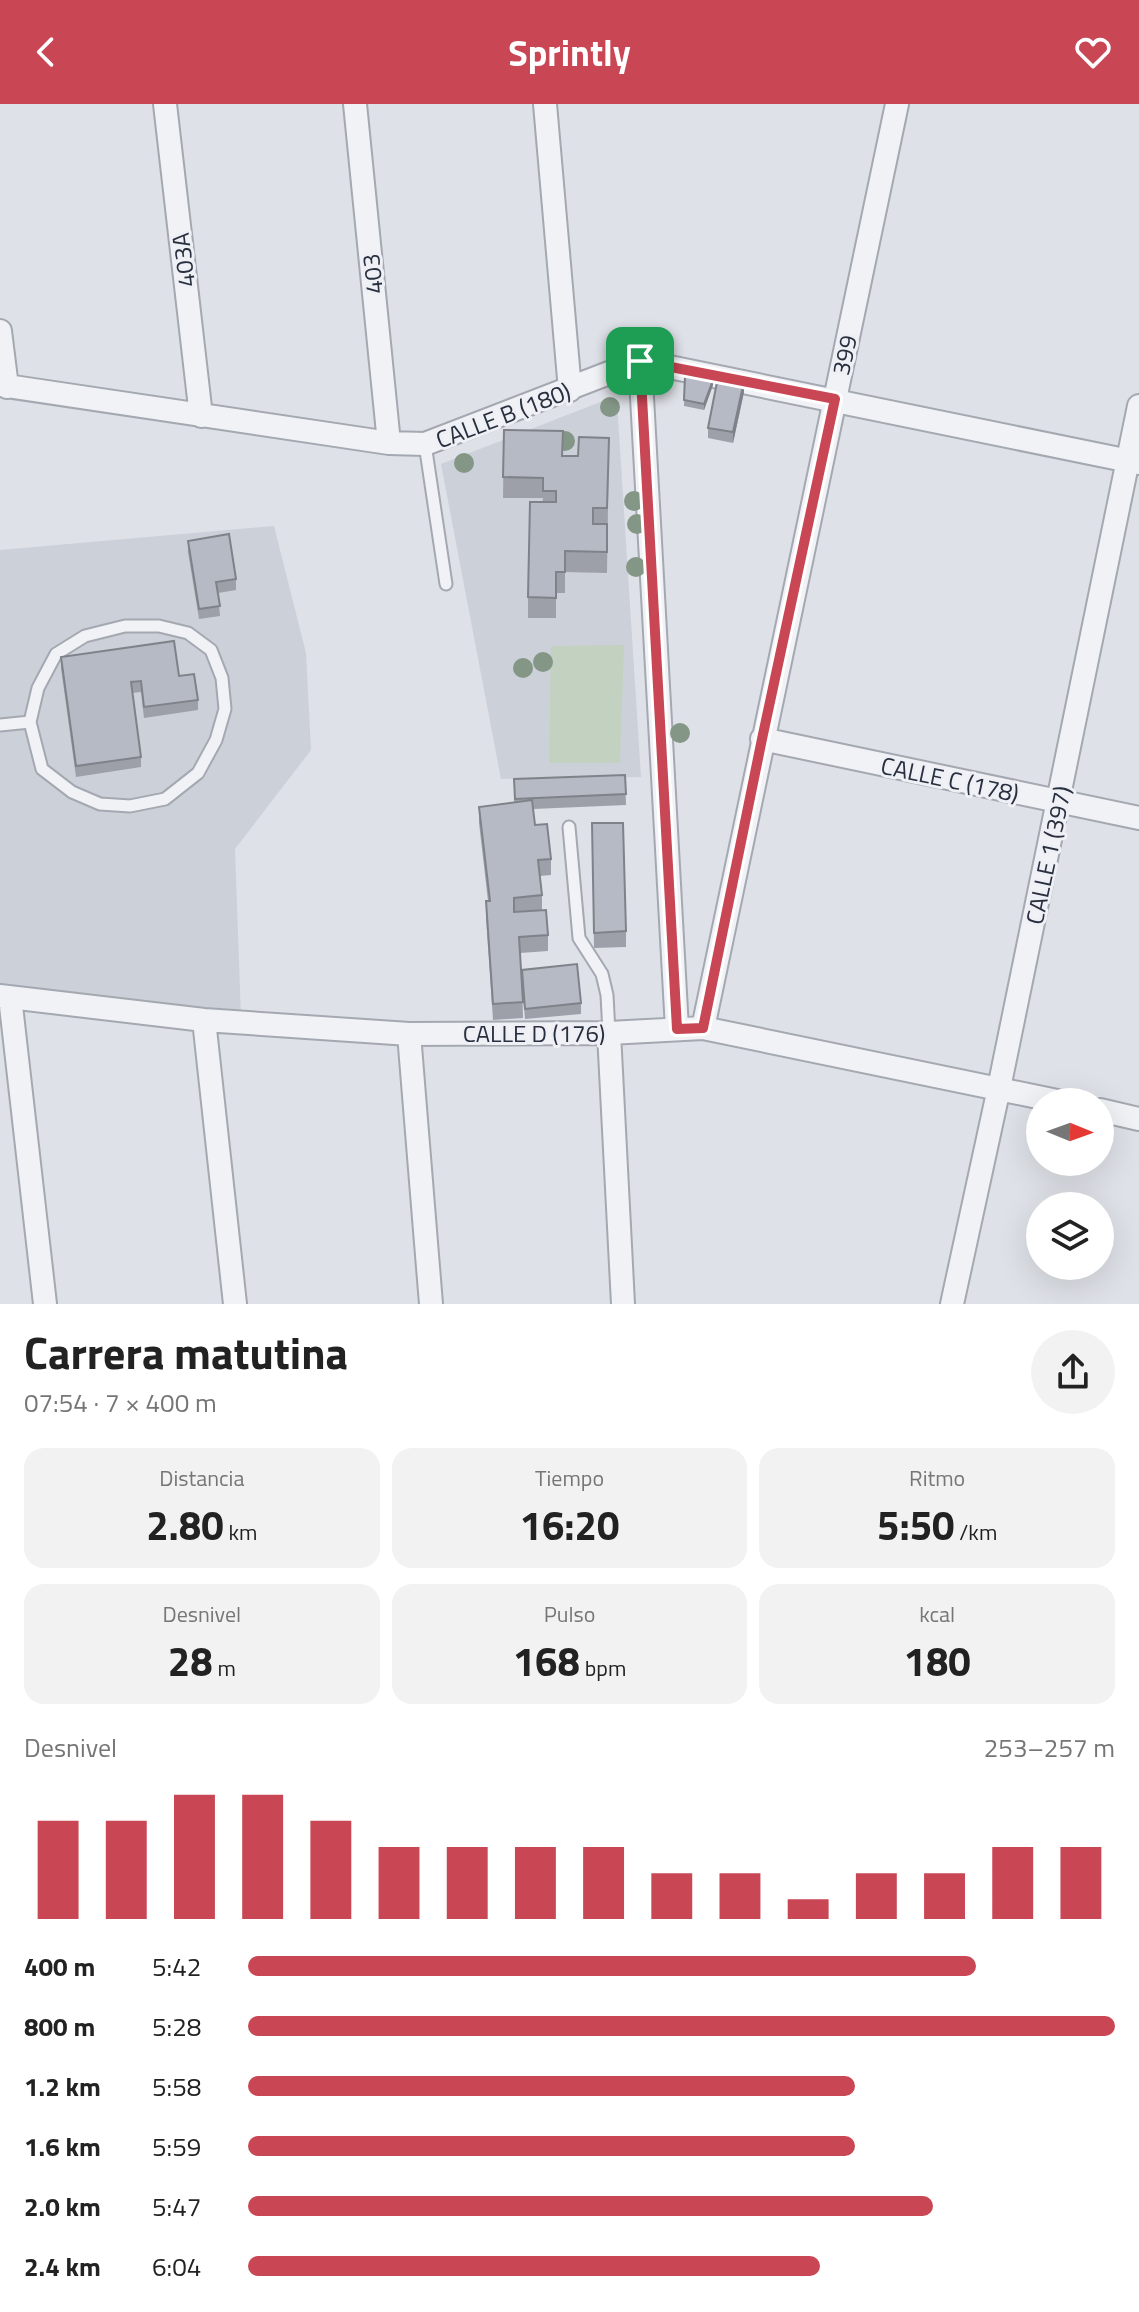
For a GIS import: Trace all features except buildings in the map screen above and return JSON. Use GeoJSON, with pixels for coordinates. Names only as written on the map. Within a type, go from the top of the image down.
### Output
{"type":"FeatureCollection","features":[{"type":"Feature","properties":{"kind":"street","name":"403A"},"geometry":{"type":"LineString","coordinates":[[165,104],[201,416]]}},
{"type":"Feature","properties":{"kind":"street","name":"403"},"geometry":{"type":"LineString","coordinates":[[355,104],[389,443]]}},
{"type":"Feature","properties":{"kind":"street"},"geometry":{"type":"LineString","coordinates":[[545,104],[570,390]]}},
{"type":"Feature","properties":{"kind":"street","name":"399"},"geometry":{"type":"LineString","coordinates":[[703,1028],[897,104]]}},
{"type":"Feature","properties":{"kind":"street"},"geometry":{"type":"LineString","coordinates":[[0,331],[4,386]]}},
{"type":"Feature","properties":{"kind":"street","name":"CALLE B (180)"},"geometry":{"type":"LineString","coordinates":[[4,386],[389,443],[425,444],[640,361]]}},
{"type":"Feature","properties":{"kind":"street"},"geometry":{"type":"LineString","coordinates":[[677,1029],[640,361],[1133,461]]}},
{"type":"Feature","properties":{"kind":"street","name":"CALLE 1 (397)"},"geometry":{"type":"LineString","coordinates":[[952,1304],[1133,461],[1139,406]]}},
{"type":"Feature","properties":{"kind":"street","name":"CALLE C (178)"},"geometry":{"type":"LineString","coordinates":[[762,739],[1139,818]]}},
{"type":"Feature","properties":{"kind":"street"},"geometry":{"type":"LineString","coordinates":[[5,997],[45,1304]]}},
{"type":"Feature","properties":{"kind":"street","name":"CALLE D (176)"},"geometry":{"type":"LineString","coordinates":[[5,997],[204,1020],[409,1034],[609,1033],[703,1028],[1026,1094]]}},
{"type":"Feature","properties":{"kind":"street"},"geometry":{"type":"LineString","coordinates":[[204,1020],[235,1304]]}},
{"type":"Feature","properties":{"kind":"street"},"geometry":{"type":"LineString","coordinates":[[609,1033],[623,1304]]}},
{"type":"Feature","properties":{"kind":"street"},"geometry":{"type":"LineString","coordinates":[[409,1034],[431,1304]]}},
{"type":"Feature","properties":{"kind":"street"},"geometry":{"type":"LineString","coordinates":[[1114,1113],[1139,1119]]}},
{"type":"Feature","properties":{"kind":"lane"},"geometry":{"type":"LineString","coordinates":[[425,444],[446,584]]}},
{"type":"Feature","properties":{"kind":"lane"},"geometry":{"type":"LineString","coordinates":[[125,626],[159,626],[188,633],[211,650],[222,678],[225,709],[216,740],[198,773],[165,799],[130,806],[100,804],[72,792],[42,769],[30,722],[38,688],[56,654],[85,636],[125,626]]}},
{"type":"Feature","properties":{"kind":"lane"},"geometry":{"type":"LineString","coordinates":[[0,725],[30,722]]}},
{"type":"Feature","properties":{"kind":"lane"},"geometry":{"type":"LineString","coordinates":[[569,827],[579,938],[602,974],[607,995],[609,1033]]}},
{"type":"Feature","properties":{"kind":"shaded area"},"geometry":{"type":"Polygon","coordinates":[[[608,399],[617,402],[641,777],[501,779],[441,464],[608,399]]]}},
{"type":"Feature","properties":{"kind":"shaded area"},"geometry":{"type":"Polygon","coordinates":[[[274,526],[306,653],[311,750],[235,849],[241,1018],[0,983],[0,550],[274,526]]]}},
{"type":"Feature","properties":{"kind":"green space"},"geometry":{"type":"Polygon","coordinates":[[[624,645],[620,763],[549,763],[551,646],[624,645]]]}},
{"type":"Feature","properties":{"kind":"route"},"geometry":{"type":"LineString","coordinates":[[640,361],[835,399],[703,1028],[677,1029],[640,361]]}}]}
